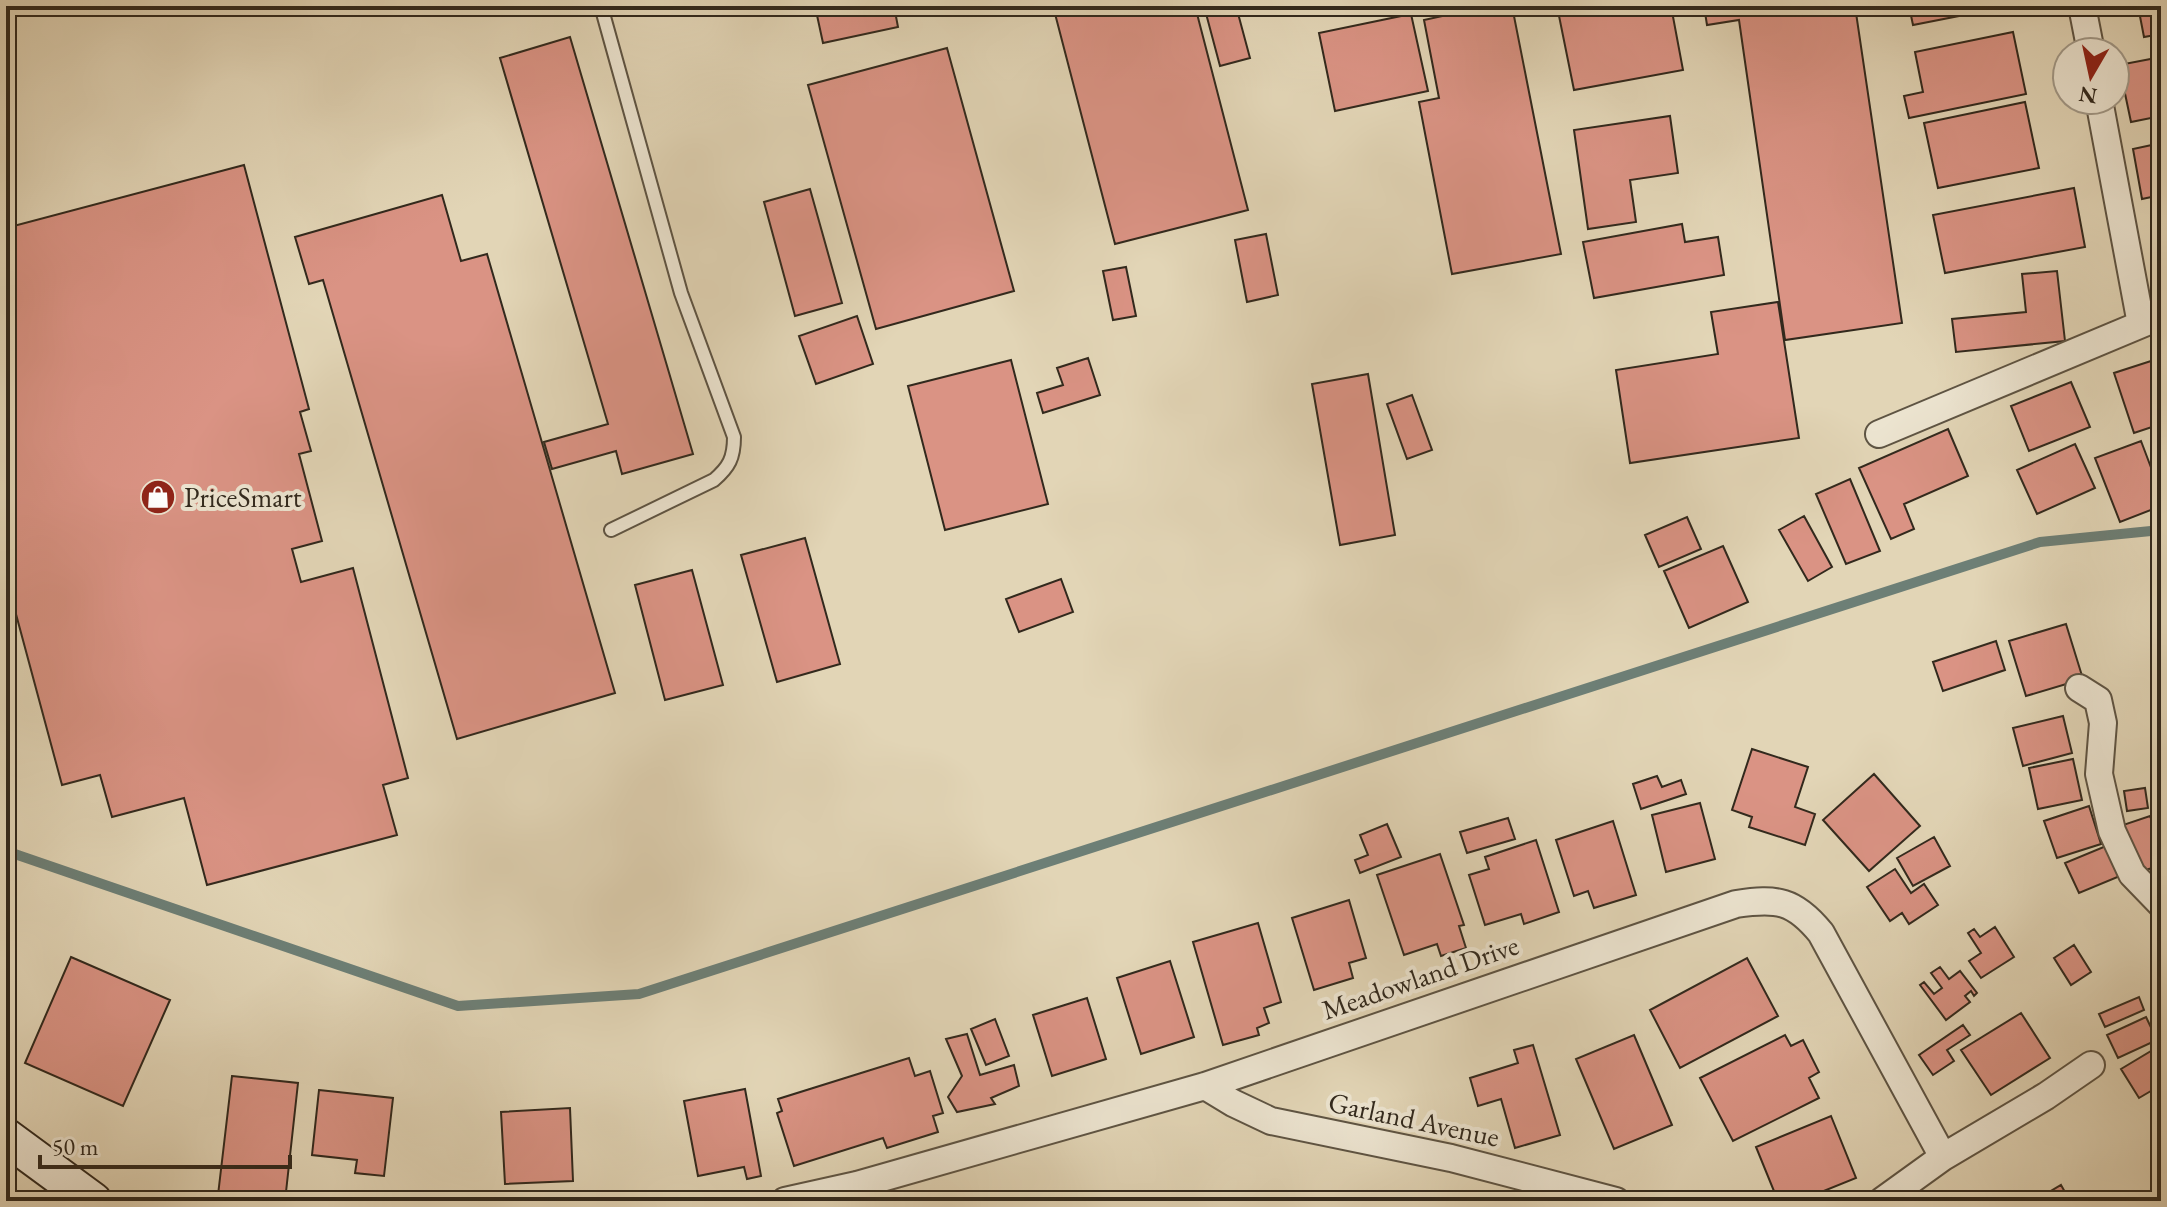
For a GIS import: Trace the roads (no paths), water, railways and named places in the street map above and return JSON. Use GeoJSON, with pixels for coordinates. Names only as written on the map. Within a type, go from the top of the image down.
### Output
{"type":"FeatureCollection","features":[{"type":"Feature","properties":{"kind":"main road"},"geometry":{"type":"LineString","coordinates":[[6,1137],[93,1201]]}},
{"type":"Feature","properties":{"kind":"street"},"geometry":{"type":"LineString","coordinates":[[2082,6],[2088,36]]}},
{"type":"Feature","properties":{"kind":"street"},"geometry":{"type":"LineString","coordinates":[[1879,434],[2151,320],[2103,116]]}},
{"type":"Feature","properties":{"kind":"street"},"geometry":{"type":"LineString","coordinates":[[2079,688],[2098,700],[2103,723],[2099,774],[2112,831],[2132,874],[2161,904]]}},
{"type":"Feature","properties":{"kind":"street","name":"Meadowland Drive"},"geometry":{"type":"LineString","coordinates":[[785,1201],[857,1193],[1205,1086],[1736,904],[1772,901],[1782,902],[1805,913],[1821,933],[1943,1157]]}},
{"type":"Feature","properties":{"kind":"street"},"geometry":{"type":"LineString","coordinates":[[1882,1201],[1943,1157],[2046,1096],[2091,1065]]}},
{"type":"Feature","properties":{"kind":"street","name":"Garland Avenue"},"geometry":{"type":"LineString","coordinates":[[1205,1086],[1271,1121],[1451,1158],[1616,1201]]}},
{"type":"Feature","properties":{"kind":"lane"},"geometry":{"type":"LineString","coordinates":[[601,6],[681,293],[734,437],[734,455],[728,468],[714,480],[611,530]]}},
{"type":"Feature","properties":{"kind":"waterway"},"geometry":{"type":"LineString","coordinates":[[6,851],[458,1006],[639,994],[2040,542],[2161,530]]}},
{"type":"Feature","properties":{"kind":"place","name":"PriceSmart"},"geometry":{"type":"Point","coordinates":[158,497]}}]}
